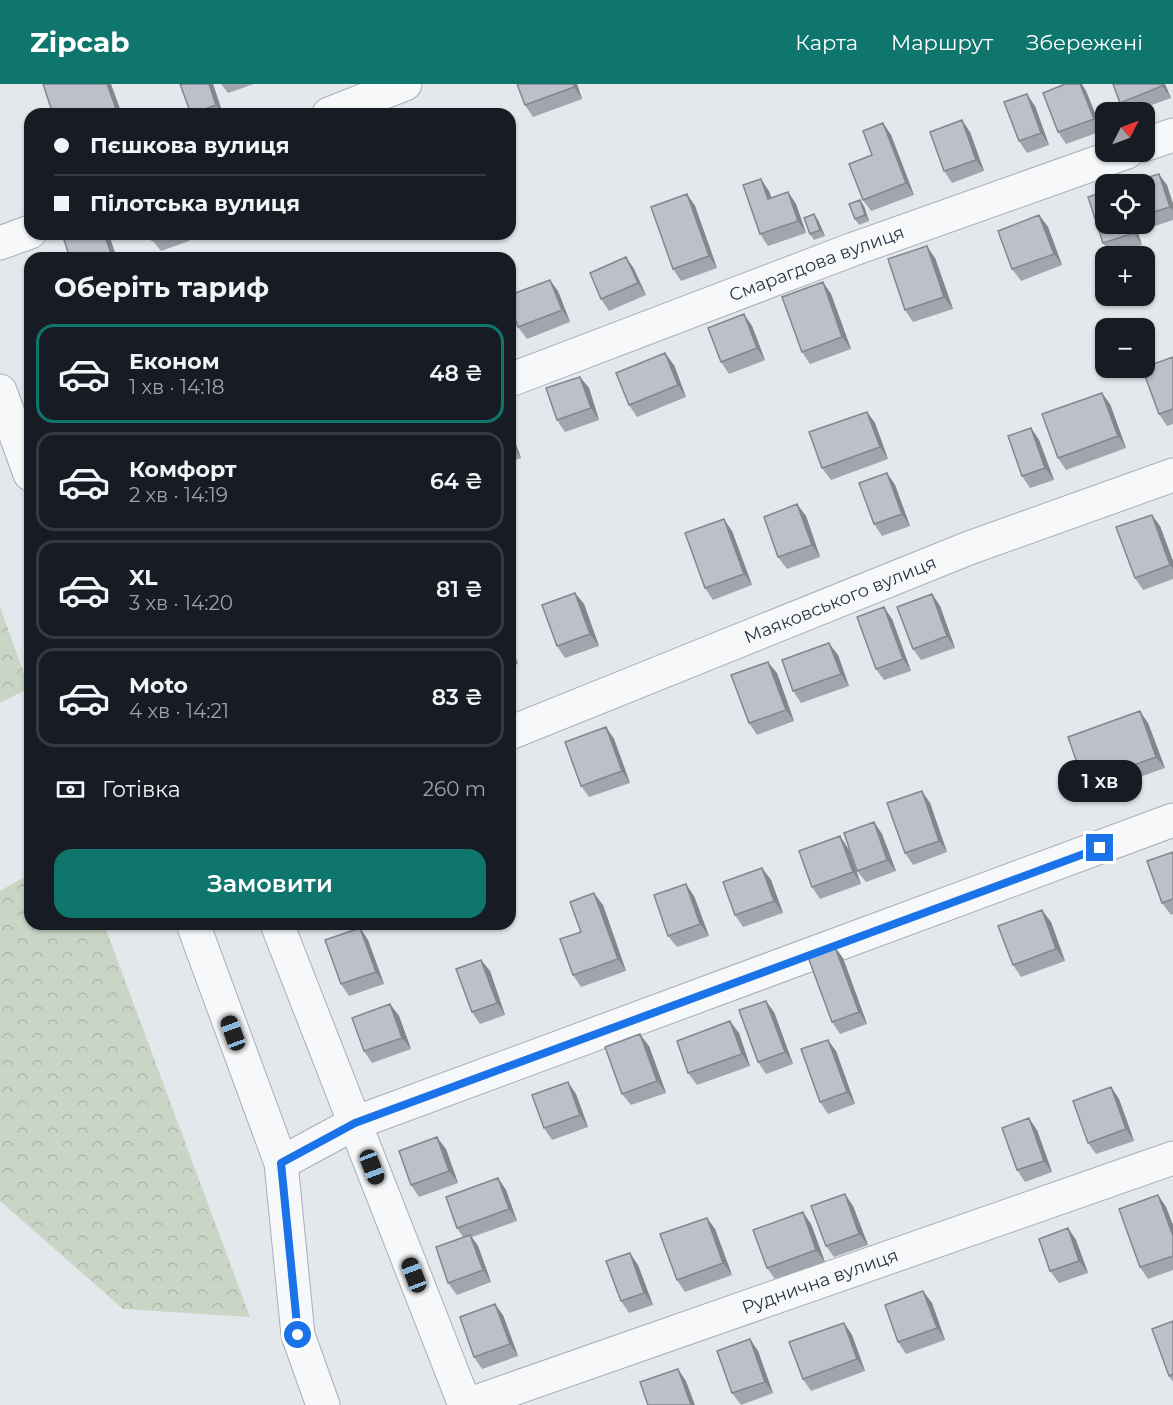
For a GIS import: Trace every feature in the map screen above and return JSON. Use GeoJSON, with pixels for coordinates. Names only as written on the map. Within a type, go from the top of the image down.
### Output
{"type":"FeatureCollection","features":[{"type":"Feature","properties":{"kind":"street"},"geometry":{"type":"LineString","coordinates":[[344,108],[405,84]]}},
{"type":"Feature","properties":{"kind":"street"},"geometry":{"type":"LineString","coordinates":[[1155,141],[1173,135]]}},
{"type":"Feature","properties":{"kind":"street","name":"Смарагдова вулиця"},"geometry":{"type":"LineString","coordinates":[[516,378],[851,250],[1099,162]]}},
{"type":"Feature","properties":{"kind":"street"},"geometry":{"type":"LineString","coordinates":[[0,243],[24,235]]}},
{"type":"Feature","properties":{"kind":"street"},"geometry":{"type":"LineString","coordinates":[[0,391],[24,457]]}},
{"type":"Feature","properties":{"kind":"street","name":"Маяковського вулиця"},"geometry":{"type":"LineString","coordinates":[[516,731],[969,548],[1173,475]]}},
{"type":"Feature","properties":{"kind":"street"},"geometry":{"type":"LineString","coordinates":[[281,1163],[355,1123],[1173,820]]}},
{"type":"Feature","properties":{"kind":"street"},"geometry":{"type":"LineString","coordinates":[[195,930],[281,1163],[298,1335],[323,1405]]}},
{"type":"Feature","properties":{"kind":"street"},"geometry":{"type":"LineString","coordinates":[[279,930],[466,1405]]}},
{"type":"Feature","properties":{"kind":"street","name":"Руднична вулиця"},"geometry":{"type":"LineString","coordinates":[[466,1405],[1173,1158]]}},
{"type":"Feature","properties":{"kind":"green space"},"geometry":{"type":"Polygon","coordinates":[[[0,607],[24,674],[24,691],[0,703],[0,607]]]}},
{"type":"Feature","properties":{"kind":"green space"},"geometry":{"type":"Polygon","coordinates":[[[24,877],[24,930],[106,930],[250,1317],[123,1309],[0,1201],[0,891],[24,877]]]}},
{"type":"Feature","properties":{"kind":"building"},"geometry":{"type":"Polygon","coordinates":[[[43,84],[107,84],[116,108],[51,108],[43,84]]]}},
{"type":"Feature","properties":{"kind":"building"},"geometry":{"type":"Polygon","coordinates":[[[180,84],[209,84],[216,105],[208,108],[189,108],[180,84]]]}},
{"type":"Feature","properties":{"kind":"building"},"geometry":{"type":"Polygon","coordinates":[[[517,84],[573,84],[574,87],[525,105],[517,84]]]}},
{"type":"Feature","properties":{"kind":"building"},"geometry":{"type":"Polygon","coordinates":[[[1065,84],[1080,84],[1094,119],[1058,132],[1043,93],[1065,84]]]}},
{"type":"Feature","properties":{"kind":"building"},"geometry":{"type":"Polygon","coordinates":[[[1113,84],[1162,84],[1162,86],[1120,102],[1113,84]]]}},
{"type":"Feature","properties":{"kind":"building"},"geometry":{"type":"Polygon","coordinates":[[[1027,94],[1041,133],[1019,141],[1004,102],[1027,94]]]}},
{"type":"Feature","properties":{"kind":"building"},"geometry":{"type":"Polygon","coordinates":[[[962,120],[976,160],[944,171],[930,132],[962,120]]]}},
{"type":"Feature","properties":{"kind":"building"},"geometry":{"type":"Polygon","coordinates":[[[883,123],[906,183],[863,200],[849,164],[872,155],[863,131],[883,123]]]}},
{"type":"Feature","properties":{"kind":"building"},"geometry":{"type":"Polygon","coordinates":[[[1159,174],[1170,207],[1155,212],[1155,175],[1159,174]]]}},
{"type":"Feature","properties":{"kind":"building"},"geometry":{"type":"Polygon","coordinates":[[[761,179],[768,199],[788,192],[798,221],[760,234],[743,185],[761,179]]]}},
{"type":"Feature","properties":{"kind":"building"},"geometry":{"type":"Polygon","coordinates":[[[687,194],[709,256],[673,269],[651,207],[687,194]]]}},
{"type":"Feature","properties":{"kind":"building"},"geometry":{"type":"Polygon","coordinates":[[[1095,195],[1095,218],[1088,197],[1095,195]]]}},
{"type":"Feature","properties":{"kind":"building"},"geometry":{"type":"Polygon","coordinates":[[[860,200],[865,215],[855,219],[849,204],[860,200]]]}},
{"type":"Feature","properties":{"kind":"building"},"geometry":{"type":"Polygon","coordinates":[[[814,214],[820,230],[810,234],[804,218],[814,214]]]}},
{"type":"Feature","properties":{"kind":"building"},"geometry":{"type":"Polygon","coordinates":[[[1039,215],[1054,254],[1012,269],[998,231],[1039,215]]]}},
{"type":"Feature","properties":{"kind":"building"},"geometry":{"type":"Polygon","coordinates":[[[1100,234],[1131,234],[1103,243],[1100,234]]]}},
{"type":"Feature","properties":{"kind":"building"},"geometry":{"type":"Polygon","coordinates":[[[64,240],[106,240],[111,252],[68,252],[64,240]]]}},
{"type":"Feature","properties":{"kind":"building"},"geometry":{"type":"Polygon","coordinates":[[[927,246],[944,297],[905,310],[888,259],[927,246]]]}},
{"type":"Feature","properties":{"kind":"building"},"geometry":{"type":"Polygon","coordinates":[[[626,257],[638,283],[601,299],[590,273],[626,257]]]}},
{"type":"Feature","properties":{"kind":"building"},"geometry":{"type":"Polygon","coordinates":[[[550,280],[562,310],[518,327],[516,293],[550,280]]]}},
{"type":"Feature","properties":{"kind":"building"},"geometry":{"type":"Polygon","coordinates":[[[823,282],[842,337],[802,352],[782,297],[823,282]]]}},
{"type":"Feature","properties":{"kind":"building"},"geometry":{"type":"Polygon","coordinates":[[[744,314],[757,348],[721,362],[708,328],[744,314]]]}},
{"type":"Feature","properties":{"kind":"building"},"geometry":{"type":"Polygon","coordinates":[[[665,353],[678,385],[629,405],[616,373],[665,353]]]}},
{"type":"Feature","properties":{"kind":"building"},"geometry":{"type":"Polygon","coordinates":[[[1173,357],[1173,409],[1159,414],[1146,378],[1155,378],[1155,363],[1173,357]]]}},
{"type":"Feature","properties":{"kind":"building"},"geometry":{"type":"Polygon","coordinates":[[[580,377],[591,408],[557,420],[546,388],[580,377]]]}},
{"type":"Feature","properties":{"kind":"building"},"geometry":{"type":"Polygon","coordinates":[[[1102,393],[1118,436],[1058,458],[1042,414],[1102,393]]]}},
{"type":"Feature","properties":{"kind":"building"},"geometry":{"type":"Polygon","coordinates":[[[867,412],[880,447],[822,468],[809,432],[867,412]]]}},
{"type":"Feature","properties":{"kind":"building"},"geometry":{"type":"Polygon","coordinates":[[[1031,428],[1045,468],[1022,476],[1008,436],[1031,428]]]}},
{"type":"Feature","properties":{"kind":"building"},"geometry":{"type":"Polygon","coordinates":[[[887,473],[902,514],[874,524],[859,483],[887,473]]]}},
{"type":"Feature","properties":{"kind":"building"},"geometry":{"type":"Polygon","coordinates":[[[797,504],[812,545],[778,557],[764,517],[797,504]]]}},
{"type":"Feature","properties":{"kind":"building"},"geometry":{"type":"Polygon","coordinates":[[[1152,515],[1170,565],[1135,578],[1116,527],[1152,515]]]}},
{"type":"Feature","properties":{"kind":"building"},"geometry":{"type":"Polygon","coordinates":[[[724,519],[744,574],[705,588],[685,533],[724,519]]]}},
{"type":"Feature","properties":{"kind":"building"},"geometry":{"type":"Polygon","coordinates":[[[575,593],[590,634],[557,646],[542,605],[575,593]]]}},
{"type":"Feature","properties":{"kind":"building"},"geometry":{"type":"Polygon","coordinates":[[[932,594],[947,636],[913,649],[897,607],[932,594]]]}},
{"type":"Feature","properties":{"kind":"building"},"geometry":{"type":"Polygon","coordinates":[[[884,607],[903,659],[876,669],[857,617],[884,607]]]}},
{"type":"Feature","properties":{"kind":"building"},"geometry":{"type":"Polygon","coordinates":[[[829,643],[841,674],[793,691],[782,660],[829,643]]]}},
{"type":"Feature","properties":{"kind":"building"},"geometry":{"type":"Polygon","coordinates":[[[768,662],[786,710],[749,723],[731,675],[768,662]]]}},
{"type":"Feature","properties":{"kind":"building"},"geometry":{"type":"Polygon","coordinates":[[[1140,711],[1156,757],[1084,783],[1068,737],[1140,711]]]}},
{"type":"Feature","properties":{"kind":"building"},"geometry":{"type":"Polygon","coordinates":[[[606,727],[622,771],[581,786],[565,742],[606,727]]]}},
{"type":"Feature","properties":{"kind":"building"},"geometry":{"type":"Polygon","coordinates":[[[922,791],[939,841],[905,853],[887,803],[922,791]]]}},
{"type":"Feature","properties":{"kind":"building"},"geometry":{"type":"Polygon","coordinates":[[[874,822],[887,860],[857,871],[844,833],[874,822]]]}},
{"type":"Feature","properties":{"kind":"building"},"geometry":{"type":"Polygon","coordinates":[[[840,836],[853,872],[812,887],[799,851],[840,836]]]}},
{"type":"Feature","properties":{"kind":"building"},"geometry":{"type":"Polygon","coordinates":[[[1173,852],[1173,899],[1162,903],[1147,861],[1173,852]]]}},
{"type":"Feature","properties":{"kind":"building"},"geometry":{"type":"Polygon","coordinates":[[[762,868],[774,901],[735,915],[723,882],[762,868]]]}},
{"type":"Feature","properties":{"kind":"building"},"geometry":{"type":"Polygon","coordinates":[[[686,884],[700,924],[668,936],[654,895],[686,884]]]}},
{"type":"Feature","properties":{"kind":"building"},"geometry":{"type":"Polygon","coordinates":[[[594,893],[618,959],[573,975],[560,939],[581,932],[570,902],[594,893]]]}},
{"type":"Feature","properties":{"kind":"building"},"geometry":{"type":"Polygon","coordinates":[[[1042,910],[1056,949],[1013,965],[998,926],[1042,910]]]}},
{"type":"Feature","properties":{"kind":"building"},"geometry":{"type":"Polygon","coordinates":[[[361,930],[376,972],[341,984],[325,940],[361,930]]]}},
{"type":"Feature","properties":{"kind":"building"},"geometry":{"type":"Polygon","coordinates":[[[835,947],[859,1012],[832,1022],[808,957],[835,947]]]}},
{"type":"Feature","properties":{"kind":"building"},"geometry":{"type":"Polygon","coordinates":[[[481,960],[497,1003],[472,1012],[456,969],[481,960]]]}},
{"type":"Feature","properties":{"kind":"building"},"geometry":{"type":"Polygon","coordinates":[[[766,1001],[785,1052],[758,1062],[739,1010],[766,1001]]]}},
{"type":"Feature","properties":{"kind":"building"},"geometry":{"type":"Polygon","coordinates":[[[390,1004],[402,1038],[364,1051],[352,1018],[390,1004]]]}},
{"type":"Feature","properties":{"kind":"building"},"geometry":{"type":"Polygon","coordinates":[[[730,1021],[742,1054],[688,1073],[677,1041],[730,1021]]]}},
{"type":"Feature","properties":{"kind":"building"},"geometry":{"type":"Polygon","coordinates":[[[640,1034],[657,1081],[622,1094],[605,1047],[640,1034]]]}},
{"type":"Feature","properties":{"kind":"building"},"geometry":{"type":"Polygon","coordinates":[[[828,1040],[847,1092],[820,1102],[801,1049],[828,1040]]]}},
{"type":"Feature","properties":{"kind":"building"},"geometry":{"type":"Polygon","coordinates":[[[568,1082],[580,1115],[544,1128],[532,1095],[568,1082]]]}},
{"type":"Feature","properties":{"kind":"building"},"geometry":{"type":"Polygon","coordinates":[[[1111,1087],[1126,1129],[1088,1143],[1073,1101],[1111,1087]]]}},
{"type":"Feature","properties":{"kind":"building"},"geometry":{"type":"Polygon","coordinates":[[[1029,1118],[1044,1161],[1017,1170],[1002,1128],[1029,1118]]]}},
{"type":"Feature","properties":{"kind":"building"},"geometry":{"type":"Polygon","coordinates":[[[437,1137],[449,1171],[411,1185],[399,1151],[437,1137]]]}},
{"type":"Feature","properties":{"kind":"building"},"geometry":{"type":"Polygon","coordinates":[[[498,1178],[509,1209],[457,1228],[446,1197],[498,1178]]]}},
{"type":"Feature","properties":{"kind":"building"},"geometry":{"type":"Polygon","coordinates":[[[845,1194],[859,1234],[826,1246],[811,1206],[845,1194]]]}},
{"type":"Feature","properties":{"kind":"building"},"geometry":{"type":"Polygon","coordinates":[[[1158,1195],[1173,1236],[1173,1256],[1140,1267],[1119,1209],[1158,1195]]]}},
{"type":"Feature","properties":{"kind":"building"},"geometry":{"type":"Polygon","coordinates":[[[803,1212],[816,1250],[767,1268],[753,1230],[803,1212]]]}},
{"type":"Feature","properties":{"kind":"building"},"geometry":{"type":"Polygon","coordinates":[[[707,1218],[723,1263],[677,1280],[660,1234],[707,1218]]]}},
{"type":"Feature","properties":{"kind":"building"},"geometry":{"type":"Polygon","coordinates":[[[1068,1228],[1079,1261],[1050,1271],[1039,1239],[1068,1228]]]}},
{"type":"Feature","properties":{"kind":"building"},"geometry":{"type":"Polygon","coordinates":[[[470,1235],[483,1270],[448,1283],[436,1247],[470,1235]]]}},
{"type":"Feature","properties":{"kind":"building"},"geometry":{"type":"Polygon","coordinates":[[[630,1253],[644,1293],[621,1301],[606,1261],[630,1253]]]}},
{"type":"Feature","properties":{"kind":"building"},"geometry":{"type":"Polygon","coordinates":[[[923,1291],[937,1328],[898,1342],[885,1305],[923,1291]]]}},
{"type":"Feature","properties":{"kind":"building"},"geometry":{"type":"Polygon","coordinates":[[[495,1304],[510,1344],[474,1357],[460,1317],[495,1304]]]}},
{"type":"Feature","properties":{"kind":"building"},"geometry":{"type":"Polygon","coordinates":[[[1173,1321],[1173,1374],[1169,1376],[1152,1329],[1173,1321]]]}},
{"type":"Feature","properties":{"kind":"building"},"geometry":{"type":"Polygon","coordinates":[[[844,1323],[857,1359],[803,1379],[789,1342],[844,1323]]]}},
{"type":"Feature","properties":{"kind":"building"},"geometry":{"type":"Polygon","coordinates":[[[750,1339],[765,1382],[732,1393],[717,1351],[750,1339]]]}},
{"type":"Feature","properties":{"kind":"building"},"geometry":{"type":"Polygon","coordinates":[[[678,1369],[691,1405],[648,1405],[640,1382],[678,1369]]]}},
{"type":"Feature","properties":{"kind":"route"},"geometry":{"type":"LineString","coordinates":[[298,1335],[281,1163],[355,1123],[1100,848]]}}]}
